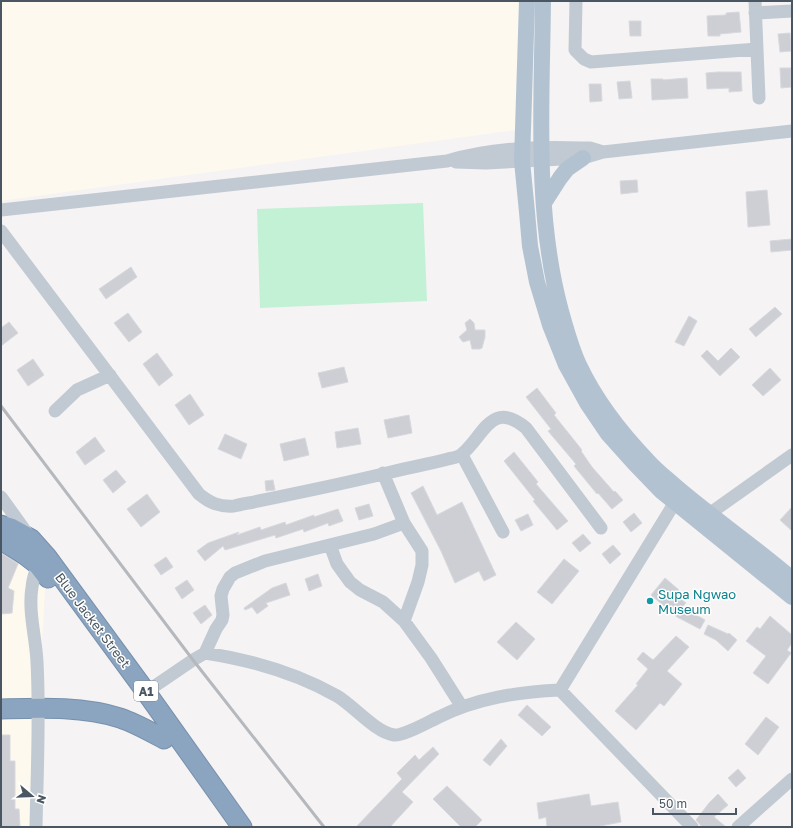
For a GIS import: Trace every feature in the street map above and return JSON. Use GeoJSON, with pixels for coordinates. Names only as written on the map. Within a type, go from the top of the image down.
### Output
{"type":"FeatureCollection","features":[{"type":"Feature","properties":{"kind":"highway","name":"Blue Jacket Street"},"geometry":{"type":"LineString","coordinates":[[1,525],[11,528],[31,538],[43,561],[136,699],[228,827]]}},
{"type":"Feature","properties":{"kind":"highway","name":"Blue Jacket Street"},"geometry":{"type":"LineString","coordinates":[[1,540],[26,555],[43,561],[146,692],[242,827]]}},
{"type":"Feature","properties":{"kind":"highway","name":"A1"},"geometry":{"type":"LineString","coordinates":[[1,709],[38,708],[80,710],[107,715],[139,726],[164,739]]}},
{"type":"Feature","properties":{"kind":"main road"},"geometry":{"type":"LineString","coordinates":[[527,1],[522,154],[530,246],[537,282],[550,325],[566,365],[587,404],[608,434],[660,491],[678,497],[709,514],[792,579]]}},
{"type":"Feature","properties":{"kind":"main road"},"geometry":{"type":"LineString","coordinates":[[543,1],[542,153],[547,245],[554,287],[566,330],[579,365],[595,393],[621,431],[678,497],[792,597]]}},
{"type":"Feature","properties":{"kind":"main road"},"geometry":{"type":"LineString","coordinates":[[544,203],[567,169],[583,158]]}},
{"type":"Feature","properties":{"kind":"street"},"geometry":{"type":"LineString","coordinates":[[576,1],[576,50],[584,59],[591,62],[757,49]]}},
{"type":"Feature","properties":{"kind":"street"},"geometry":{"type":"LineString","coordinates":[[759,98],[755,7],[792,11]]}},
{"type":"Feature","properties":{"kind":"street"},"geometry":{"type":"LineString","coordinates":[[542,153],[583,158],[604,152],[792,131]]}},
{"type":"Feature","properties":{"kind":"street"},"geometry":{"type":"LineString","coordinates":[[1,210],[447,161],[475,163],[522,154],[590,148],[604,152]]}},
{"type":"Feature","properties":{"kind":"street"},"geometry":{"type":"LineString","coordinates":[[1,231],[199,494],[215,504],[224,507],[234,506],[360,480],[383,473],[428,465],[462,455],[489,423],[496,418],[507,417],[516,420],[526,428],[601,528]]}},
{"type":"Feature","properties":{"kind":"street"},"geometry":{"type":"LineString","coordinates":[[54,410],[77,390],[110,375]]}},
{"type":"Feature","properties":{"kind":"street"},"geometry":{"type":"LineString","coordinates":[[462,455],[504,532]]}},
{"type":"Feature","properties":{"kind":"street"},"geometry":{"type":"LineString","coordinates":[[709,514],[792,455]]}},
{"type":"Feature","properties":{"kind":"street"},"geometry":{"type":"LineString","coordinates":[[383,473],[404,523],[422,551],[422,565],[418,582],[404,621]]}},
{"type":"Feature","properties":{"kind":"street"},"geometry":{"type":"LineString","coordinates":[[560,690],[678,497]]}},
{"type":"Feature","properties":{"kind":"street"},"geometry":{"type":"LineString","coordinates":[[1,516],[2,498]]}},
{"type":"Feature","properties":{"kind":"street"},"geometry":{"type":"LineString","coordinates":[[2,498],[31,538]]}},
{"type":"Feature","properties":{"kind":"street"},"geometry":{"type":"LineString","coordinates":[[146,692],[205,653],[216,628],[222,620],[223,615],[221,596],[230,577],[241,570],[265,561],[374,534],[404,523]]}},
{"type":"Feature","properties":{"kind":"street"},"geometry":{"type":"LineString","coordinates":[[330,545],[337,564],[350,582],[360,590],[382,602],[404,621],[431,658],[462,707]]}},
{"type":"Feature","properties":{"kind":"street"},"geometry":{"type":"LineString","coordinates":[[36,827],[38,708],[37,661],[31,601],[32,586],[43,561]]}},
{"type":"Feature","properties":{"kind":"street"},"geometry":{"type":"LineString","coordinates":[[205,653],[233,657],[271,667],[302,678],[338,697],[377,728],[396,735],[415,728],[446,713],[484,699],[529,692],[560,690],[692,827]]}},
{"type":"Feature","properties":{"kind":"street"},"geometry":{"type":"LineString","coordinates":[[738,827],[792,779]]}},
{"type":"Feature","properties":{"kind":"shaded area"},"geometry":{"type":"Polygon","coordinates":[[[1,1],[527,1],[523,129],[1,201],[1,1]]]}},
{"type":"Feature","properties":{"kind":"shaded area"},"geometry":{"type":"Polygon","coordinates":[[[1,497],[47,557],[38,709],[36,827],[1,827],[1,497]]]}},
{"type":"Feature","properties":{"kind":"green space"},"geometry":{"type":"Polygon","coordinates":[[[423,203],[427,301],[260,308],[257,209],[423,203]]]}},
{"type":"Feature","properties":{"kind":"building"},"geometry":{"type":"Polygon","coordinates":[[[739,12],[741,32],[720,34],[720,36],[708,36],[707,16],[726,15],[726,13],[739,12]]]}},
{"type":"Feature","properties":{"kind":"building"},"geometry":{"type":"Polygon","coordinates":[[[629,21],[641,21],[641,36],[630,36],[629,21]]]}},
{"type":"Feature","properties":{"kind":"building"},"geometry":{"type":"Polygon","coordinates":[[[790,33],[791,51],[780,52],[778,34],[790,33]]]}},
{"type":"Feature","properties":{"kind":"building"},"geometry":{"type":"Polygon","coordinates":[[[780,68],[791,68],[791,87],[781,88],[780,68]]]}},
{"type":"Feature","properties":{"kind":"building"},"geometry":{"type":"Polygon","coordinates":[[[741,72],[742,91],[729,92],[729,88],[707,89],[706,73],[741,72]]]}},
{"type":"Feature","properties":{"kind":"building"},"geometry":{"type":"Polygon","coordinates":[[[687,78],[688,98],[652,100],[651,79],[663,80],[687,78]]]}},
{"type":"Feature","properties":{"kind":"building"},"geometry":{"type":"Polygon","coordinates":[[[630,81],[632,98],[619,99],[617,82],[630,81]]]}},
{"type":"Feature","properties":{"kind":"building"},"geometry":{"type":"Polygon","coordinates":[[[589,84],[601,84],[602,101],[590,102],[589,84]]]}},
{"type":"Feature","properties":{"kind":"building"},"geometry":{"type":"Polygon","coordinates":[[[637,180],[638,192],[621,194],[620,181],[637,180]]]}},
{"type":"Feature","properties":{"kind":"building"},"geometry":{"type":"Polygon","coordinates":[[[767,190],[770,225],[748,227],[746,192],[767,190]]]}},
{"type":"Feature","properties":{"kind":"building"},"geometry":{"type":"Polygon","coordinates":[[[792,239],[792,250],[771,252],[770,241],[792,239]]]}},
{"type":"Feature","properties":{"kind":"building"},"geometry":{"type":"Polygon","coordinates":[[[131,267],[137,277],[106,299],[99,289],[131,267]]]}},
{"type":"Feature","properties":{"kind":"building"},"geometry":{"type":"Polygon","coordinates":[[[775,307],[782,314],[756,337],[749,329],[775,307]]]}},
{"type":"Feature","properties":{"kind":"building"},"geometry":{"type":"Polygon","coordinates":[[[128,313],[142,332],[129,342],[114,323],[128,313]]]}},
{"type":"Feature","properties":{"kind":"building"},"geometry":{"type":"Polygon","coordinates":[[[689,316],[697,321],[684,346],[675,342],[689,316]]]}},
{"type":"Feature","properties":{"kind":"building"},"geometry":{"type":"Polygon","coordinates":[[[470,319],[474,323],[475,330],[485,330],[485,337],[482,348],[480,349],[472,349],[470,340],[463,342],[459,337],[467,330],[465,323],[470,319]]]}},
{"type":"Feature","properties":{"kind":"building"},"geometry":{"type":"Polygon","coordinates":[[[9,322],[18,333],[1,346],[1,328],[9,322]]]}},
{"type":"Feature","properties":{"kind":"building"},"geometry":{"type":"Polygon","coordinates":[[[731,348],[740,357],[720,376],[701,356],[707,350],[718,361],[731,348]]]}},
{"type":"Feature","properties":{"kind":"building"},"geometry":{"type":"Polygon","coordinates":[[[157,353],[173,375],[159,386],[143,364],[157,353]]]}},
{"type":"Feature","properties":{"kind":"building"},"geometry":{"type":"Polygon","coordinates":[[[33,359],[44,375],[28,386],[17,370],[33,359]]]}},
{"type":"Feature","properties":{"kind":"building"},"geometry":{"type":"Polygon","coordinates":[[[344,367],[348,382],[322,388],[318,373],[344,367]]]}},
{"type":"Feature","properties":{"kind":"building"},"geometry":{"type":"Polygon","coordinates":[[[770,368],[781,380],[763,396],[752,385],[770,368]]]}},
{"type":"Feature","properties":{"kind":"building"},"geometry":{"type":"Polygon","coordinates":[[[537,388],[556,413],[554,415],[582,450],[581,451],[592,467],[623,500],[612,509],[598,493],[597,494],[574,466],[576,464],[548,431],[551,429],[526,397],[537,388]]]}},
{"type":"Feature","properties":{"kind":"building"},"geometry":{"type":"Polygon","coordinates":[[[190,394],[204,415],[189,425],[175,405],[190,394]]]}},
{"type":"Feature","properties":{"kind":"building"},"geometry":{"type":"Polygon","coordinates":[[[409,415],[412,433],[388,438],[384,420],[409,415]]]}},
{"type":"Feature","properties":{"kind":"building"},"geometry":{"type":"Polygon","coordinates":[[[358,428],[361,444],[337,448],[335,432],[358,428]]]}},
{"type":"Feature","properties":{"kind":"building"},"geometry":{"type":"Polygon","coordinates":[[[225,434],[247,444],[241,459],[218,449],[225,434]]]}},
{"type":"Feature","properties":{"kind":"building"},"geometry":{"type":"Polygon","coordinates":[[[95,437],[105,451],[85,465],[76,452],[95,437]]]}},
{"type":"Feature","properties":{"kind":"building"},"geometry":{"type":"Polygon","coordinates":[[[305,438],[309,455],[284,461],[280,444],[305,438]]]}},
{"type":"Feature","properties":{"kind":"building"},"geometry":{"type":"Polygon","coordinates":[[[514,452],[538,482],[536,484],[568,521],[557,530],[533,501],[535,500],[504,461],[514,452]]]}},
{"type":"Feature","properties":{"kind":"building"},"geometry":{"type":"Polygon","coordinates":[[[116,470],[126,482],[113,493],[103,480],[116,470]]]}},
{"type":"Feature","properties":{"kind":"building"},"geometry":{"type":"Polygon","coordinates":[[[273,480],[275,490],[266,491],[265,481],[273,480]]]}},
{"type":"Feature","properties":{"kind":"building"},"geometry":{"type":"Polygon","coordinates":[[[423,486],[437,515],[462,502],[496,575],[484,581],[479,571],[455,583],[441,551],[411,493],[423,486]]]}},
{"type":"Feature","properties":{"kind":"building"},"geometry":{"type":"Polygon","coordinates":[[[147,494],[160,512],[141,527],[127,509],[147,494]]]}},
{"type":"Feature","properties":{"kind":"building"},"geometry":{"type":"Polygon","coordinates":[[[369,504],[373,516],[359,520],[355,508],[369,504]]]}},
{"type":"Feature","properties":{"kind":"building"},"geometry":{"type":"Polygon","coordinates":[[[792,507],[792,531],[780,520],[792,507]]]}},
{"type":"Feature","properties":{"kind":"building"},"geometry":{"type":"Polygon","coordinates":[[[338,509],[343,521],[329,526],[328,523],[304,532],[303,529],[276,538],[275,535],[225,550],[223,546],[205,561],[197,551],[208,543],[239,532],[237,535],[260,527],[261,530],[285,522],[286,525],[314,515],[314,517],[338,509]]]}},
{"type":"Feature","properties":{"kind":"building"},"geometry":{"type":"Polygon","coordinates":[[[634,513],[642,523],[631,532],[623,522],[634,513]]]}},
{"type":"Feature","properties":{"kind":"building"},"geometry":{"type":"Polygon","coordinates":[[[528,514],[533,525],[521,531],[515,520],[528,514]]]}},
{"type":"Feature","properties":{"kind":"building"},"geometry":{"type":"Polygon","coordinates":[[[583,534],[591,543],[580,552],[572,543],[583,534]]]}},
{"type":"Feature","properties":{"kind":"building"},"geometry":{"type":"Polygon","coordinates":[[[613,545],[621,554],[610,564],[602,554],[613,545]]]}},
{"type":"Feature","properties":{"kind":"building"},"geometry":{"type":"Polygon","coordinates":[[[1,553],[18,564],[8,588],[14,591],[12,613],[1,614],[1,553]]]}},
{"type":"Feature","properties":{"kind":"building"},"geometry":{"type":"Polygon","coordinates":[[[166,557],[173,567],[161,575],[154,565],[166,557]]]}},
{"type":"Feature","properties":{"kind":"building"},"geometry":{"type":"Polygon","coordinates":[[[564,559],[579,571],[552,604],[537,592],[564,559]]]}},
{"type":"Feature","properties":{"kind":"building"},"geometry":{"type":"Polygon","coordinates":[[[318,574],[322,586],[309,591],[305,579],[318,574]]]}},
{"type":"Feature","properties":{"kind":"building"},"geometry":{"type":"Polygon","coordinates":[[[665,578],[679,590],[675,595],[686,603],[682,607],[705,620],[700,629],[677,617],[651,595],[665,578]]]}},
{"type":"Feature","properties":{"kind":"building"},"geometry":{"type":"Polygon","coordinates":[[[187,580],[194,590],[182,599],[175,588],[187,580]]]}},
{"type":"Feature","properties":{"kind":"building"},"geometry":{"type":"Polygon","coordinates":[[[286,583],[290,595],[266,603],[268,606],[257,614],[252,607],[245,610],[244,608],[272,588],[286,583]]]}},
{"type":"Feature","properties":{"kind":"building"},"geometry":{"type":"Polygon","coordinates":[[[205,605],[212,615],[201,624],[193,613],[205,605]]]}},
{"type":"Feature","properties":{"kind":"building"},"geometry":{"type":"Polygon","coordinates":[[[770,616],[792,635],[792,643],[787,650],[791,653],[768,684],[753,673],[766,656],[746,641],[757,627],[760,629],[770,616]]]}},
{"type":"Feature","properties":{"kind":"building"},"geometry":{"type":"Polygon","coordinates":[[[516,622],[535,639],[517,660],[497,642],[516,622]]]}},
{"type":"Feature","properties":{"kind":"building"},"geometry":{"type":"Polygon","coordinates":[[[708,625],[728,634],[729,633],[737,640],[728,651],[716,640],[704,634],[708,625]]]}},
{"type":"Feature","properties":{"kind":"building"},"geometry":{"type":"Polygon","coordinates":[[[676,636],[689,647],[667,671],[682,684],[664,706],[660,703],[636,730],[615,711],[638,685],[636,684],[648,669],[637,659],[643,652],[653,660],[676,636]]]}},
{"type":"Feature","properties":{"kind":"building"},"geometry":{"type":"Polygon","coordinates":[[[527,705],[551,727],[542,736],[518,715],[527,705]]]}},
{"type":"Feature","properties":{"kind":"building"},"geometry":{"type":"Polygon","coordinates":[[[766,717],[779,727],[758,755],[745,744],[766,717]]]}},
{"type":"Feature","properties":{"kind":"building"},"geometry":{"type":"Polygon","coordinates":[[[1,735],[10,735],[10,761],[15,761],[15,809],[19,809],[20,827],[1,827],[1,735]]]}},
{"type":"Feature","properties":{"kind":"building"},"geometry":{"type":"Polygon","coordinates":[[[501,739],[507,746],[490,766],[483,760],[501,739]]]}},
{"type":"Feature","properties":{"kind":"building"},"geometry":{"type":"Polygon","coordinates":[[[433,747],[439,754],[402,792],[413,802],[390,827],[356,827],[402,779],[397,773],[415,755],[419,760],[433,747]]]}},
{"type":"Feature","properties":{"kind":"building"},"geometry":{"type":"Polygon","coordinates":[[[738,769],[746,778],[736,787],[728,778],[738,769]]]}},
{"type":"Feature","properties":{"kind":"building"},"geometry":{"type":"Polygon","coordinates":[[[447,786],[482,820],[475,827],[461,827],[433,799],[447,786]]]}},
{"type":"Feature","properties":{"kind":"building"},"geometry":{"type":"Polygon","coordinates":[[[589,794],[591,806],[618,802],[621,822],[595,827],[547,827],[546,817],[539,819],[537,803],[589,794]]]}},
{"type":"Feature","properties":{"kind":"building"},"geometry":{"type":"Polygon","coordinates":[[[718,794],[728,805],[714,817],[726,827],[702,827],[696,820],[718,794]]]}},
{"type":"Feature","properties":{"kind":"railway"},"geometry":{"type":"LineString","coordinates":[[1,406],[193,660],[324,827]]}},
{"type":"Feature","properties":{"kind":"place","name":"Supa Ngwao Museum"},"geometry":{"type":"Point","coordinates":[650,601]}}]}
